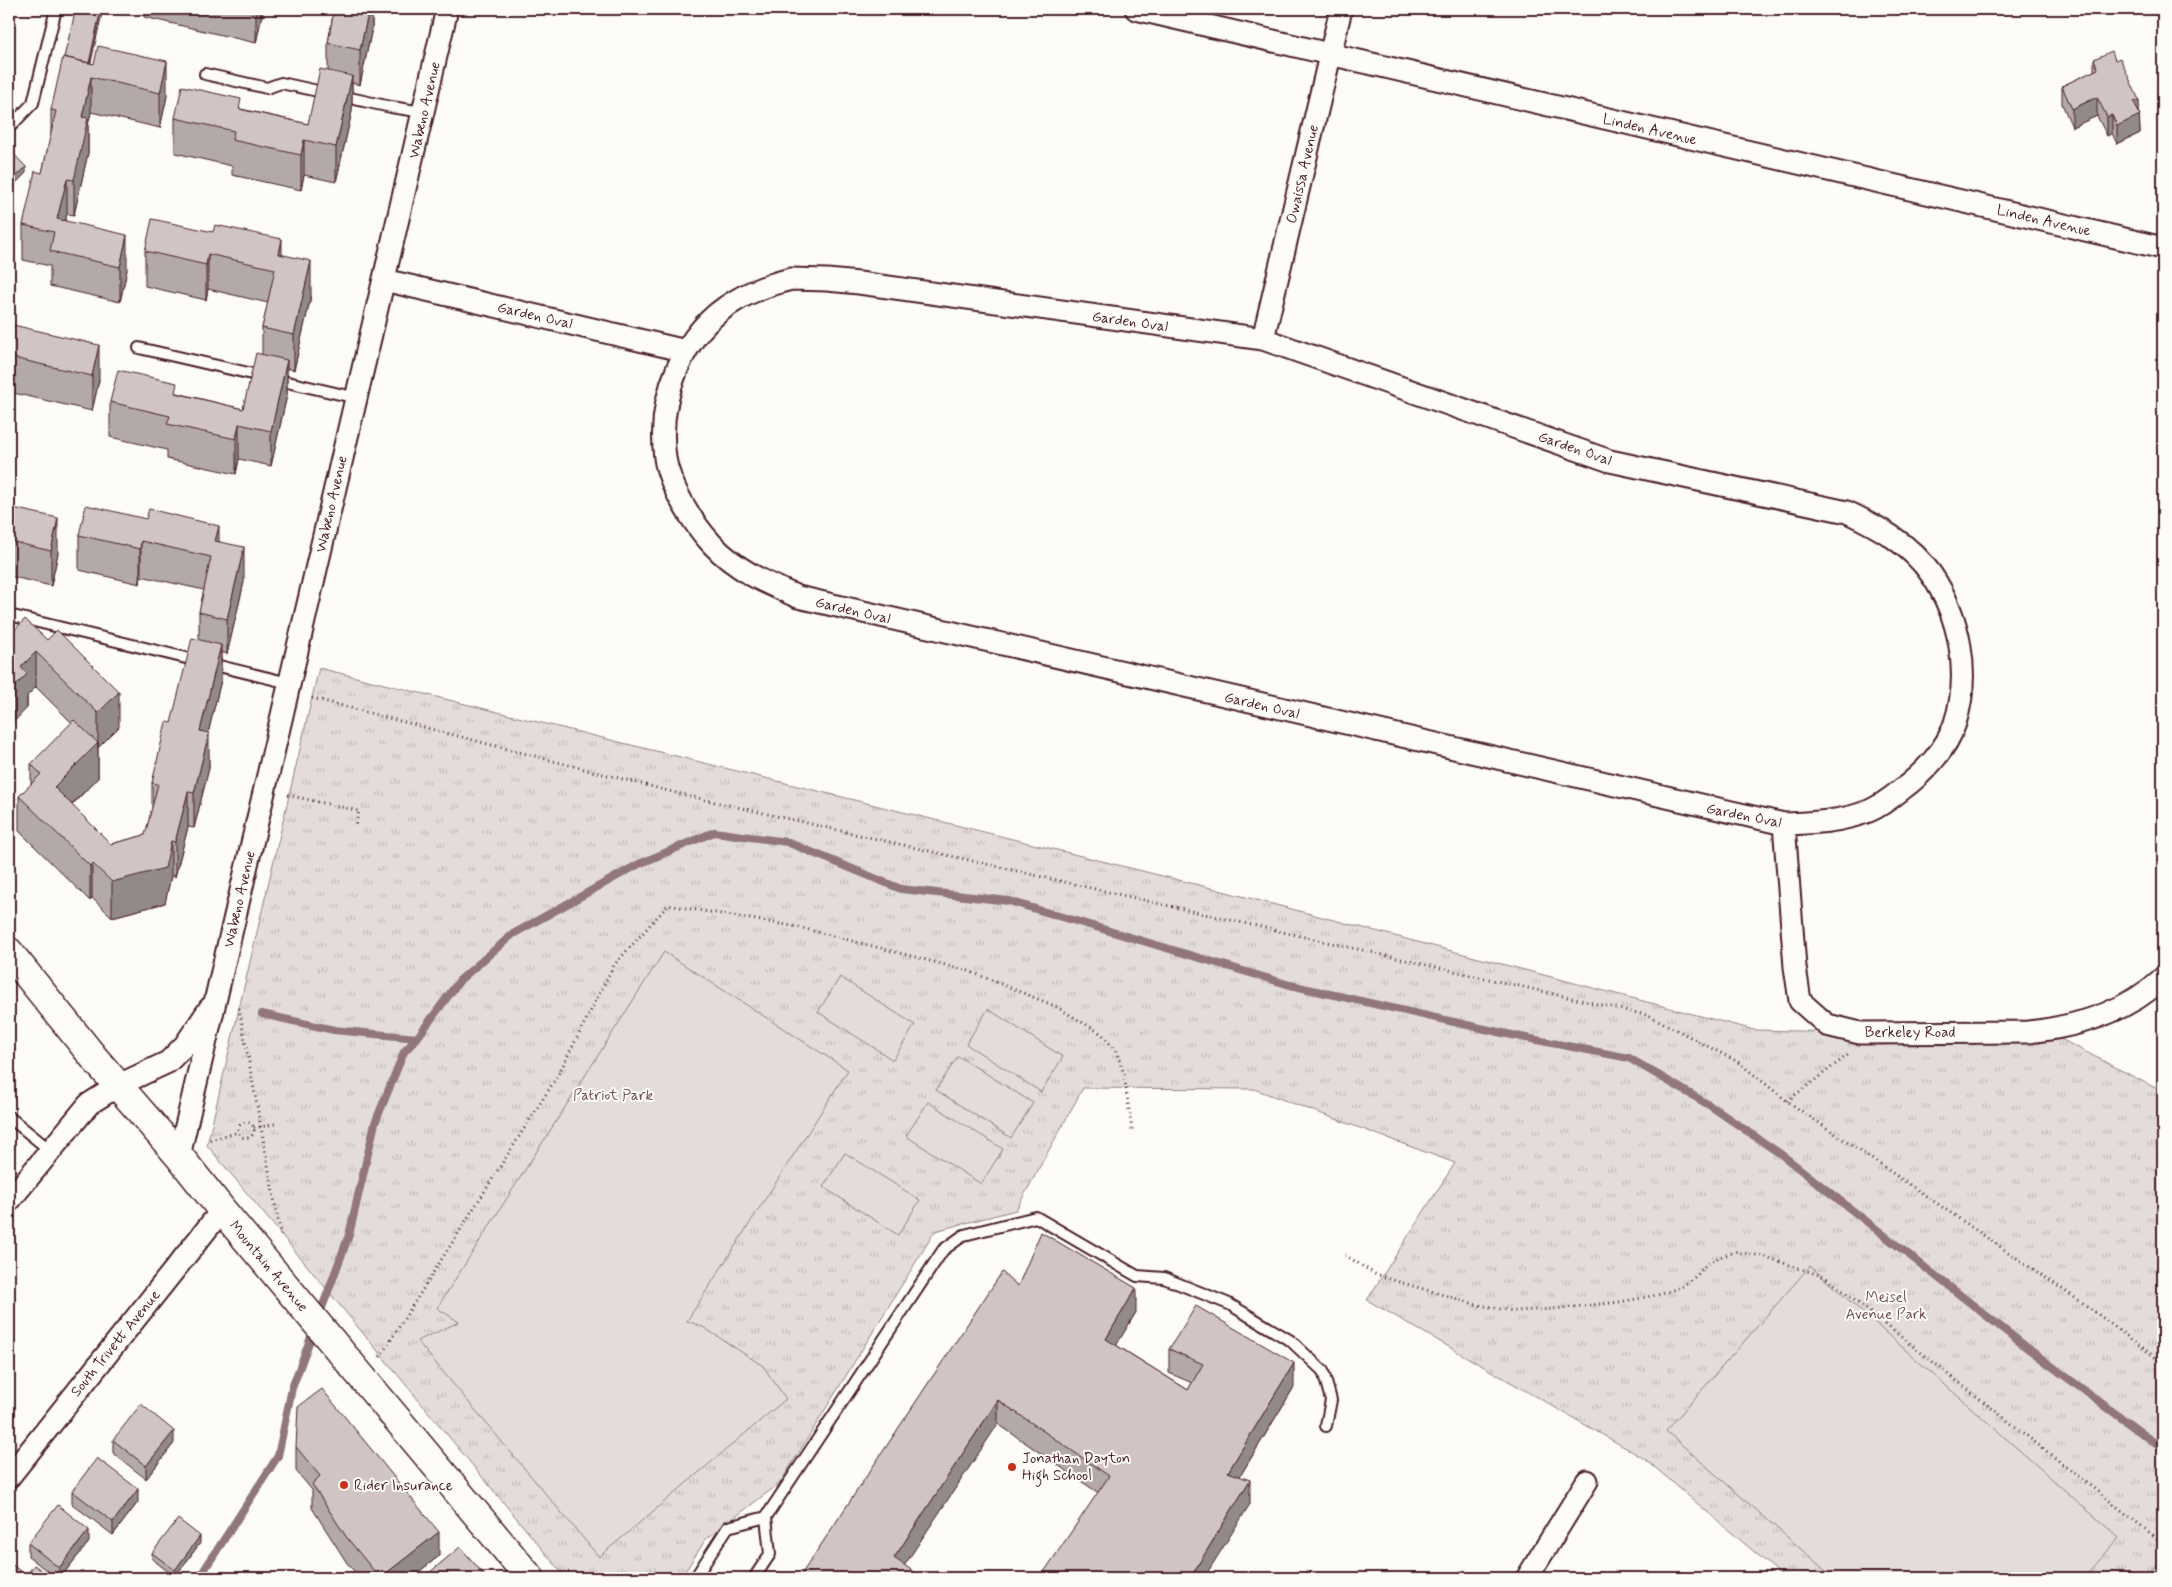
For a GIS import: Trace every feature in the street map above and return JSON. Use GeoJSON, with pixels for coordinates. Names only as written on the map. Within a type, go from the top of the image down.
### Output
{"type":"FeatureCollection","features":[{"type":"Feature","properties":{"kind":"street","name":"Wabeno Avenue"},"geometry":{"type":"LineString","coordinates":[[179,1156],[448,9]]}},
{"type":"Feature","properties":{"kind":"street","name":"Linden Avenue"},"geometry":{"type":"LineString","coordinates":[[1136,9],[2163,248]]}},
{"type":"Feature","properties":{"kind":"street","name":"Owaissa Avenue"},"geometry":{"type":"LineString","coordinates":[[1263,339],[1341,9]]}},
{"type":"Feature","properties":{"kind":"street","name":"Garden Oval"},"geometry":{"type":"LineString","coordinates":[[791,279],[858,283],[1263,339],[1610,461],[1846,512],[1879,526],[1907,547],[1931,573],[1948,604],[1959,638],[1963,673],[1959,708],[1955,725],[1937,756],[1914,782],[1870,810],[1836,821],[1784,824],[798,597],[760,581],[726,558],[698,528],[677,493],[665,460],[663,427],[668,394],[686,351],[708,322],[733,301],[763,286],[791,279]]}},
{"type":"Feature","properties":{"kind":"street","name":"Garden Oval"},"geometry":{"type":"LineString","coordinates":[[384,280],[686,351]]}},
{"type":"Feature","properties":{"kind":"street","name":"Berkeley Road"},"geometry":{"type":"LineString","coordinates":[[1784,824],[1795,967],[1800,1001],[1827,1024],[1860,1033],[2028,1032],[2050,1030],[2096,1018],[2118,1008],[2163,978]]}},
{"type":"Feature","properties":{"kind":"street","name":"Mountain Avenue"},"geometry":{"type":"LineString","coordinates":[[9,952],[283,1284],[530,1578]]}},
{"type":"Feature","properties":{"kind":"street","name":"Wabeno Avenue"},"geometry":{"type":"LineString","coordinates":[[9,1200],[89,1104],[120,1085],[168,1062],[185,1045],[216,1000]]}},
{"type":"Feature","properties":{"kind":"street","name":"South Trivett Avenue"},"geometry":{"type":"LineString","coordinates":[[9,1477],[222,1210]]}},
{"type":"Feature","properties":{"kind":"street"},"geometry":{"type":"LineString","coordinates":[[1527,1578],[1587,1481]]}},
{"type":"Feature","properties":{"kind":"lane"},"geometry":{"type":"LineString","coordinates":[[9,128],[33,103],[56,9]]}},
{"type":"Feature","properties":{"kind":"lane"},"geometry":{"type":"LineString","coordinates":[[205,74],[267,88],[281,84],[423,112]]}},
{"type":"Feature","properties":{"kind":"lane"},"geometry":{"type":"LineString","coordinates":[[139,348],[356,398]]}},
{"type":"Feature","properties":{"kind":"lane"},"geometry":{"type":"LineString","coordinates":[[9,615],[289,683]]}},
{"type":"Feature","properties":{"kind":"lane"},"geometry":{"type":"LineString","coordinates":[[9,1117],[50,1151]]}},
{"type":"Feature","properties":{"kind":"lane"},"geometry":{"type":"LineString","coordinates":[[754,1578],[770,1554],[766,1516],[943,1250],[964,1235],[994,1226],[1036,1217],[1137,1276],[1164,1278],[1229,1304],[1291,1341],[1323,1371],[1331,1400],[1326,1426]]}},
{"type":"Feature","properties":{"kind":"lane"},"geometry":{"type":"LineString","coordinates":[[695,1578],[728,1527],[766,1516]]}},
{"type":"Feature","properties":{"kind":"path"},"geometry":{"type":"LineString","coordinates":[[312,698],[680,794],[1650,1016],[1738,1062],[1786,1101],[2087,1306],[2163,1364]]}},
{"type":"Feature","properties":{"kind":"path"},"geometry":{"type":"LineString","coordinates":[[288,795],[358,811],[355,826]]}},
{"type":"Feature","properties":{"kind":"path"},"geometry":{"type":"LineString","coordinates":[[380,1357],[558,1075],[614,965],[668,905],[798,927],[969,971],[1056,1006],[1102,1034],[1117,1053],[1124,1074],[1132,1130]]}},
{"type":"Feature","properties":{"kind":"path"},"geometry":{"type":"LineString","coordinates":[[239,1007],[281,1236]]}},
{"type":"Feature","properties":{"kind":"path"},"geometry":{"type":"LineString","coordinates":[[1786,1101],[1879,1032]]}},
{"type":"Feature","properties":{"kind":"path"},"geometry":{"type":"LineString","coordinates":[[246,1122],[254,1128],[254,1133],[249,1138],[241,1137],[239,1127],[246,1122]]}},
{"type":"Feature","properties":{"kind":"path"},"geometry":{"type":"LineString","coordinates":[[254,1128],[274,1124]]}},
{"type":"Feature","properties":{"kind":"path"},"geometry":{"type":"LineString","coordinates":[[210,1140],[239,1132]]}},
{"type":"Feature","properties":{"kind":"path"},"geometry":{"type":"LineString","coordinates":[[1345,1255],[1375,1274],[1396,1281],[1478,1305],[1513,1311],[1620,1302],[1662,1294],[1681,1287],[1696,1276],[1706,1265],[1719,1257],[1736,1252],[1763,1256],[1826,1277],[2163,1543]]}},
{"type":"Feature","properties":{"kind":"green space","name":"Patriot Park"},"geometry":{"type":"Polygon","coordinates":[[[319,668],[1211,888],[1754,1030],[2057,1037],[2163,1092],[2163,1560],[2144,1578],[1785,1578],[1645,1459],[1367,1300],[1455,1163],[1254,1089],[1083,1088],[1016,1210],[935,1231],[780,1483],[706,1539],[681,1578],[566,1578],[207,1145],[319,668]]]}},
{"type":"Feature","properties":{"kind":"green space"},"geometry":{"type":"Polygon","coordinates":[[[664,952],[848,1070],[687,1321],[703,1327],[763,1366],[786,1399],[599,1557],[417,1341],[459,1322],[437,1308],[664,952]]]}},
{"type":"Feature","properties":{"kind":"green space"},"geometry":{"type":"Polygon","coordinates":[[[840,977],[915,1025],[893,1060],[818,1012],[840,977]]]}},
{"type":"Feature","properties":{"kind":"green space"},"geometry":{"type":"Polygon","coordinates":[[[988,1009],[1063,1057],[1041,1092],[966,1044],[988,1009]]]}},
{"type":"Feature","properties":{"kind":"green space"},"geometry":{"type":"Polygon","coordinates":[[[958,1056],[1033,1103],[1011,1138],[936,1090],[958,1056]]]}},
{"type":"Feature","properties":{"kind":"green space"},"geometry":{"type":"Polygon","coordinates":[[[928,1102],[1003,1149],[981,1184],[906,1136],[928,1102]]]}},
{"type":"Feature","properties":{"kind":"green space"},"geometry":{"type":"Polygon","coordinates":[[[845,1153],[920,1200],[898,1235],[823,1187],[845,1153]]]}},
{"type":"Feature","properties":{"kind":"green space"},"geometry":{"type":"Polygon","coordinates":[[[1810,1266],[2119,1538],[2084,1578],[1834,1578],[1666,1431],[1810,1266]]]}},
{"type":"Feature","properties":{"kind":"green space"},"geometry":{"type":"Polygon","coordinates":[[[2163,1560],[2163,1578],[2144,1578],[2163,1560]]]}},
{"type":"Feature","properties":{"kind":"building"},"geometry":{"type":"Polygon","coordinates":[[[76,9],[101,9],[89,63],[64,57],[76,9]]]}},
{"type":"Feature","properties":{"kind":"building"},"geometry":{"type":"Polygon","coordinates":[[[334,9],[369,9],[360,50],[328,43],[334,9]]]}},
{"type":"Feature","properties":{"kind":"building"},"geometry":{"type":"Polygon","coordinates":[[[98,46],[167,61],[160,93],[91,77],[82,117],[88,118],[74,180],[67,179],[57,219],[127,235],[120,267],[50,251],[54,232],[23,225],[35,171],[42,173],[56,111],[51,110],[63,57],[94,64],[98,46]]]}},
{"type":"Feature","properties":{"kind":"building"},"geometry":{"type":"Polygon","coordinates":[[[2112,51],[2115,60],[2120,58],[2139,100],[2134,102],[2140,115],[2117,126],[2112,115],[2107,117],[2097,97],[2072,109],[2062,86],[2098,69],[2094,59],[2112,51]]]}},
{"type":"Feature","properties":{"kind":"building"},"geometry":{"type":"Polygon","coordinates":[[[320,69],[352,76],[336,147],[304,140],[301,155],[232,140],[234,131],[175,118],[182,86],[241,99],[239,109],[308,124],[320,69]]]}},
{"type":"Feature","properties":{"kind":"building"},"geometry":{"type":"Polygon","coordinates":[[[9,149],[26,167],[9,184],[9,149]]]}},
{"type":"Feature","properties":{"kind":"building"},"geometry":{"type":"Polygon","coordinates":[[[152,219],[213,232],[215,225],[282,239],[279,254],[311,261],[294,335],[262,328],[275,269],[208,254],[206,265],[145,251],[152,219]]]}},
{"type":"Feature","properties":{"kind":"building"},"geometry":{"type":"Polygon","coordinates":[[[9,324],[99,345],[92,376],[9,357],[9,324]]]}},
{"type":"Feature","properties":{"kind":"building"},"geometry":{"type":"Polygon","coordinates":[[[256,353],[287,360],[271,431],[239,424],[236,439],[167,424],[170,416],[110,402],[118,370],[177,383],[175,393],[243,409],[256,353]]]}},
{"type":"Feature","properties":{"kind":"building"},"geometry":{"type":"Polygon","coordinates":[[[86,505],[146,519],[149,509],[219,526],[215,541],[244,547],[227,619],[199,612],[211,557],[141,541],[140,549],[79,535],[86,505]]]}},
{"type":"Feature","properties":{"kind":"building"},"geometry":{"type":"Polygon","coordinates":[[[9,507],[58,518],[51,551],[9,541],[9,507]]]}},
{"type":"Feature","properties":{"kind":"building"},"geometry":{"type":"Polygon","coordinates":[[[25,619],[47,640],[57,630],[119,692],[98,713],[36,652],[21,667],[27,674],[9,692],[9,636],[25,619]]]}},
{"type":"Feature","properties":{"kind":"building"},"geometry":{"type":"Polygon","coordinates":[[[192,638],[221,645],[200,731],[209,733],[194,793],[188,792],[175,842],[171,841],[165,868],[112,882],[92,863],[90,866],[19,796],[41,774],[31,764],[74,720],[98,743],[54,787],[111,844],[145,835],[158,784],[152,783],[166,722],[171,723],[192,638]]]}},
{"type":"Feature","properties":{"kind":"building"},"geometry":{"type":"Polygon","coordinates":[[[1041,1232],[1136,1288],[1106,1339],[1188,1390],[1203,1364],[1169,1349],[1196,1306],[1294,1363],[1228,1472],[1250,1480],[1190,1578],[1040,1578],[1109,1476],[998,1400],[894,1558],[923,1578],[799,1578],[1002,1272],[1018,1286],[1041,1232]]]}},
{"type":"Feature","properties":{"kind":"building","name":"Rider Insurance"},"geometry":{"type":"Polygon","coordinates":[[[322,1389],[439,1532],[380,1578],[347,1538],[312,1484],[320,1476],[296,1447],[298,1407],[322,1389]]]}},
{"type":"Feature","properties":{"kind":"building"},"geometry":{"type":"Polygon","coordinates":[[[141,1404],[174,1431],[146,1466],[113,1440],[141,1404]]]}},
{"type":"Feature","properties":{"kind":"building"},"geometry":{"type":"Polygon","coordinates":[[[97,1458],[138,1489],[113,1522],[72,1491],[97,1458]]]}},
{"type":"Feature","properties":{"kind":"building"},"geometry":{"type":"Polygon","coordinates":[[[58,1505],[89,1530],[59,1568],[28,1543],[58,1505]]]}},
{"type":"Feature","properties":{"kind":"building"},"geometry":{"type":"Polygon","coordinates":[[[178,1519],[200,1536],[175,1570],[152,1553],[178,1519]]]}},
{"type":"Feature","properties":{"kind":"building"},"geometry":{"type":"Polygon","coordinates":[[[460,1547],[487,1578],[423,1578],[460,1547]]]}},
{"type":"Feature","properties":{"kind":"building"},"geometry":{"type":"Polygon","coordinates":[[[9,1562],[20,1571],[14,1578],[9,1578],[9,1562]]]}},
{"type":"Feature","properties":{"kind":"building"},"geometry":{"type":"Polygon","coordinates":[[[34,1565],[52,1578],[24,1578],[34,1565]]]}},
{"type":"Feature","properties":{"kind":"waterway"},"geometry":{"type":"LineString","coordinates":[[319,1316],[349,1235],[375,1123],[404,1052],[417,1038],[460,980],[513,934],[639,864],[714,832],[787,842],[901,889],[1009,901],[1290,985],[1516,1036],[1629,1058],[1709,1105],[1782,1155],[2030,1350],[2163,1449]]}},
{"type":"Feature","properties":{"kind":"waterway"},"geometry":{"type":"LineString","coordinates":[[262,1014],[334,1030],[417,1038]]}},
{"type":"Feature","properties":{"kind":"waterway"},"geometry":{"type":"LineString","coordinates":[[199,1578],[278,1456],[292,1388],[314,1329]]}},
{"type":"Feature","properties":{"kind":"place","name":"Jonathan Dayton High School"},"geometry":{"type":"Point","coordinates":[1012,1467]}},
{"type":"Feature","properties":{"kind":"place","name":"Rider Insurance"},"geometry":{"type":"Point","coordinates":[344,1485]}},
{"type":"Feature","properties":{"kind":"park label","name":"Meisel Avenue Park"},"geometry":{"type":"Point","coordinates":[1886,1306]}}]}
